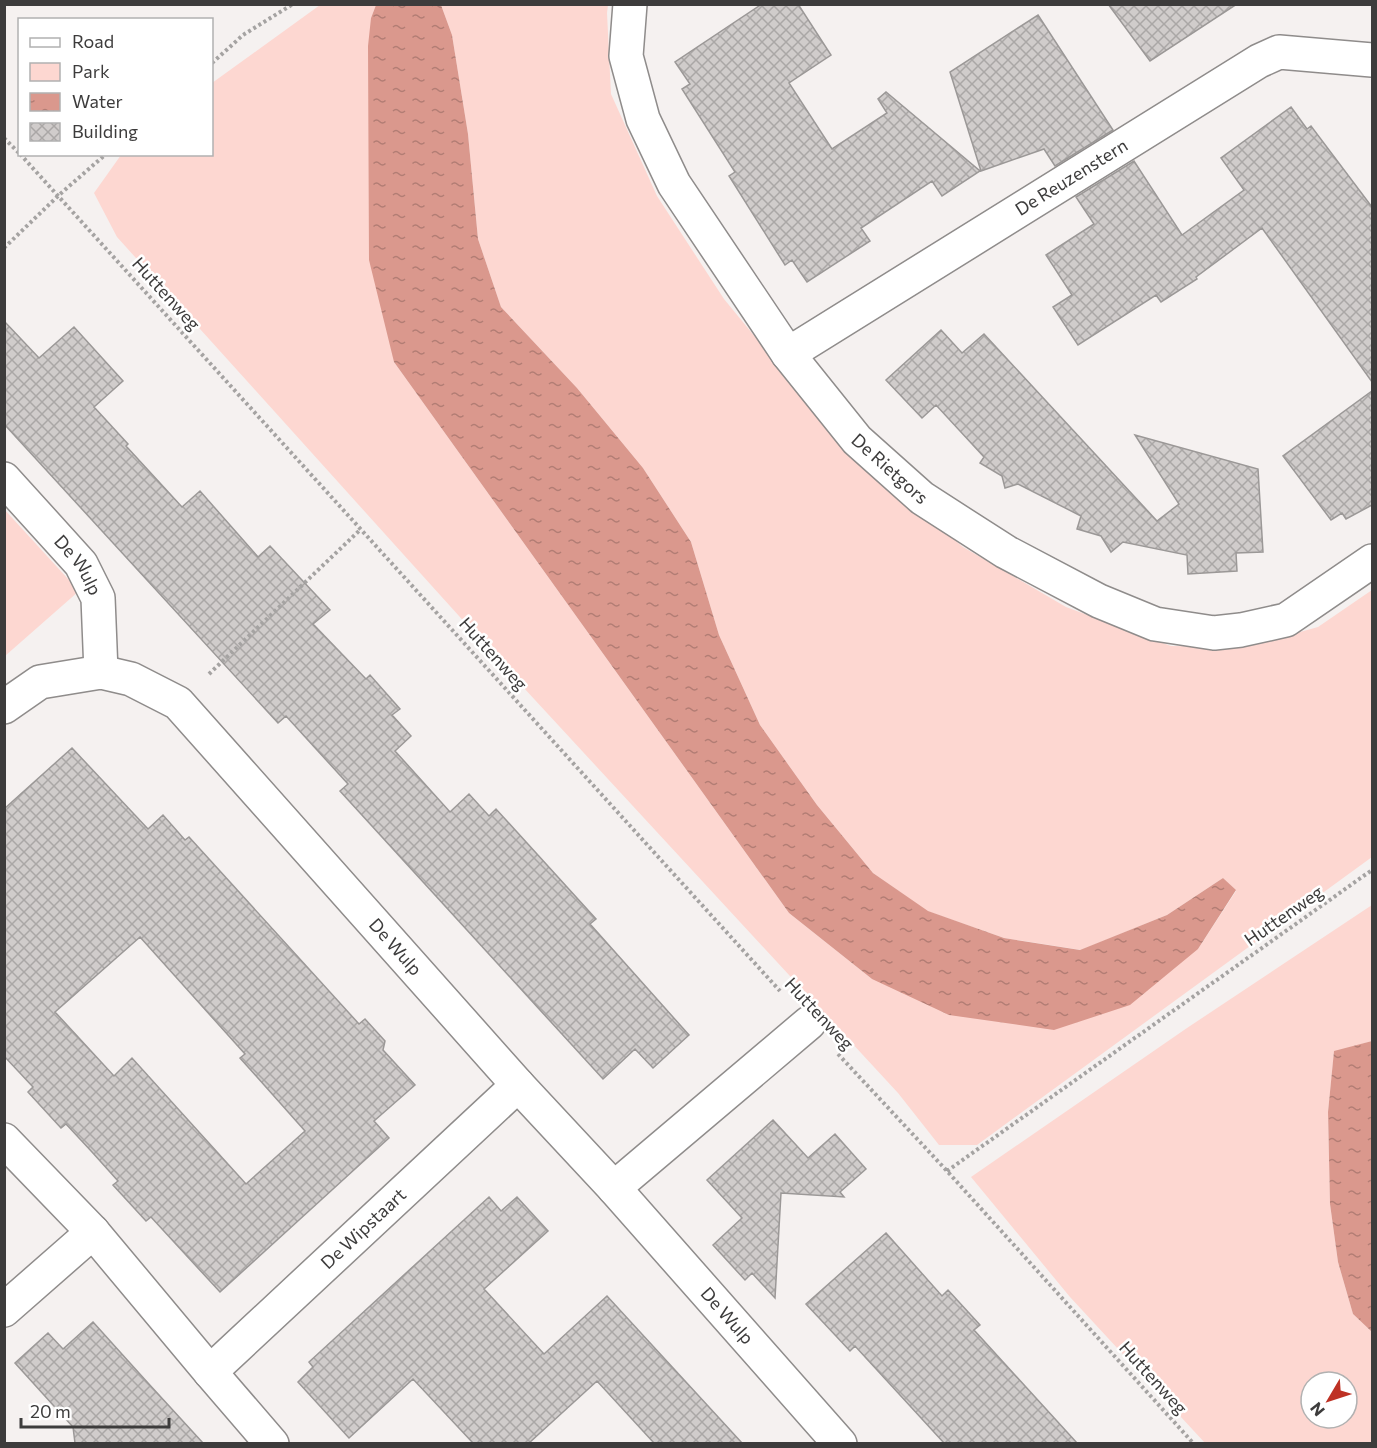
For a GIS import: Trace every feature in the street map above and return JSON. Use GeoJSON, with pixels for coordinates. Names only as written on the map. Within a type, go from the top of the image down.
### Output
{"type":"FeatureCollection","features":[{"type":"Feature","properties":{"kind":"street","name":"De Rietgors"},"geometry":{"type":"LineString","coordinates":[[630,4],[626,56],[643,119],[674,184],[788,354],[858,440],[922,498],[1006,552],[1099,601],[1155,624],[1214,633],[1241,630],[1286,620],[1372,561]]}},
{"type":"Feature","properties":{"kind":"street","name":"De Reuzenstern"},"geometry":{"type":"LineString","coordinates":[[788,354],[1259,61],[1279,52],[1372,60]]}},
{"type":"Feature","properties":{"kind":"street","name":"De Wulp"},"geometry":{"type":"LineString","coordinates":[[4,479],[81,564],[98,598],[101,672]]}},
{"type":"Feature","properties":{"kind":"street","name":"De Wulp"},"geometry":{"type":"LineString","coordinates":[[4,707],[40,682],[101,672],[131,679],[178,703],[518,1084],[615,1188],[840,1443]]}},
{"type":"Feature","properties":{"kind":"street"},"geometry":{"type":"LineString","coordinates":[[615,1188],[809,1023]]}},
{"type":"Feature","properties":{"kind":"street","name":"De Wipstaart"},"geometry":{"type":"LineString","coordinates":[[210,1372],[518,1084]]}},
{"type":"Feature","properties":{"kind":"street"},"geometry":{"type":"LineString","coordinates":[[4,1140],[93,1232],[272,1443]]}},
{"type":"Feature","properties":{"kind":"street"},"geometry":{"type":"LineString","coordinates":[[4,1310],[93,1232]]}},
{"type":"Feature","properties":{"kind":"path"},"geometry":{"type":"LineString","coordinates":[[213,62],[243,35],[293,4]]}},
{"type":"Feature","properties":{"kind":"path","name":"Huttenweg"},"geometry":{"type":"LineString","coordinates":[[4,138],[18,152]]}},
{"type":"Feature","properties":{"kind":"path","name":"Huttenweg"},"geometry":{"type":"LineString","coordinates":[[22,156],[809,1023],[1194,1443]]}},
{"type":"Feature","properties":{"kind":"path"},"geometry":{"type":"LineString","coordinates":[[4,248],[104,156]]}},
{"type":"Feature","properties":{"kind":"path"},"geometry":{"type":"LineString","coordinates":[[178,703],[361,529]]}},
{"type":"Feature","properties":{"kind":"path","name":"Huttenweg"},"geometry":{"type":"LineString","coordinates":[[947,1171],[1372,870]]}},
{"type":"Feature","properties":{"kind":"green space"},"geometry":{"type":"Polygon","coordinates":[[[320,5],[376,5],[371,18],[394,362],[789,913],[872,979],[1198,949],[1236,891],[1223,878],[1167,915],[1081,950],[1004,938],[927,911],[873,873],[817,805],[760,725],[719,635],[691,542],[643,468],[577,388],[501,307],[478,239],[468,134],[452,35],[441,5],[608,5],[611,94],[657,196],[724,299],[815,410],[885,482],[963,547],[1066,607],[1171,646],[1245,647],[1318,627],[1372,590],[1372,857],[977,1145],[939,1145],[898,1093],[523,687],[117,237],[94,193],[120,156],[213,156],[213,82],[320,5]]]}},
{"type":"Feature","properties":{"kind":"green space"},"geometry":{"type":"Polygon","coordinates":[[[4,509],[79,591],[5,656],[4,656],[4,509]]]}},
{"type":"Feature","properties":{"kind":"green space"},"geometry":{"type":"Polygon","coordinates":[[[1372,905],[1372,1041],[1334,1052],[1328,1112],[1330,1204],[1338,1262],[1353,1314],[1372,1332],[1372,1443],[1205,1443],[1070,1297],[971,1177],[1187,1028],[1372,905]]]}},
{"type":"Feature","properties":{"kind":"water"},"geometry":{"type":"Polygon","coordinates":[[[376,5],[441,5],[452,35],[468,134],[478,239],[501,307],[577,388],[643,468],[691,542],[719,635],[760,725],[817,805],[873,873],[928,911],[1004,938],[1080,950],[1167,915],[1223,878],[1236,890],[1198,949],[1130,1005],[1054,1030],[949,1015],[872,979],[789,913],[394,362],[369,260],[368,46],[371,18],[376,5]]]}},
{"type":"Feature","properties":{"kind":"water"},"geometry":{"type":"Polygon","coordinates":[[[1372,1041],[1372,1332],[1353,1314],[1338,1262],[1330,1204],[1328,1112],[1334,1051],[1372,1041]]]}},
{"type":"Feature","properties":{"kind":"building"},"geometry":{"type":"Polygon","coordinates":[[[762,4],[798,4],[831,55],[789,83],[832,149],[887,113],[878,99],[886,92],[980,171],[942,196],[932,181],[861,228],[870,241],[807,282],[792,260],[785,265],[729,176],[735,172],[682,89],[690,84],[675,62],[762,4]]]}},
{"type":"Feature","properties":{"kind":"building"},"geometry":{"type":"Polygon","coordinates":[[[1108,4],[1237,4],[1150,61],[1108,4]]]}},
{"type":"Feature","properties":{"kind":"building"},"geometry":{"type":"Polygon","coordinates":[[[1038,15],[1113,130],[1055,166],[1044,149],[981,171],[950,72],[1038,15]]]}},
{"type":"Feature","properties":{"kind":"building"},"geometry":{"type":"Polygon","coordinates":[[[1291,107],[1307,129],[1311,126],[1372,207],[1372,382],[1262,228],[1196,277],[1197,279],[1161,302],[1156,295],[1078,345],[1053,307],[1072,295],[1046,255],[1094,224],[1076,197],[1134,161],[1182,235],[1244,190],[1221,158],[1291,107]]]}},
{"type":"Feature","properties":{"kind":"building"},"geometry":{"type":"Polygon","coordinates":[[[4,321],[39,358],[74,327],[123,381],[94,407],[128,444],[126,446],[182,507],[200,491],[258,557],[270,546],[330,610],[313,624],[366,679],[370,675],[400,709],[392,715],[411,736],[395,751],[450,812],[469,794],[489,816],[496,809],[596,919],[590,924],[689,1035],[653,1068],[635,1049],[603,1079],[340,791],[348,784],[286,716],[278,723],[4,424],[4,321]]]}},
{"type":"Feature","properties":{"kind":"building"},"geometry":{"type":"Polygon","coordinates":[[[941,330],[962,353],[984,334],[1157,521],[1179,504],[1135,435],[1258,469],[1263,552],[1236,553],[1237,571],[1188,574],[1187,555],[1123,542],[1111,552],[1101,536],[1077,529],[1081,516],[1018,484],[1005,488],[1002,476],[980,463],[984,457],[936,405],[922,418],[886,380],[941,330]]]}},
{"type":"Feature","properties":{"kind":"building"},"geometry":{"type":"Polygon","coordinates":[[[1372,391],[1372,505],[1346,519],[1342,513],[1331,520],[1283,456],[1372,391]]]}},
{"type":"Feature","properties":{"kind":"building"},"geometry":{"type":"Polygon","coordinates":[[[72,748],[148,829],[163,815],[185,840],[189,837],[359,1024],[365,1019],[385,1041],[383,1050],[415,1085],[374,1121],[389,1138],[220,1292],[151,1217],[146,1221],[113,1185],[118,1181],[66,1124],[61,1128],[28,1092],[33,1087],[4,1056],[4,809],[72,748]],[[140,937],[55,1012],[114,1076],[132,1058],[246,1184],[305,1131],[240,1058],[245,1054],[140,937]]]}},
{"type":"Feature","properties":{"kind":"building"},"geometry":{"type":"Polygon","coordinates":[[[773,1120],[808,1158],[835,1134],[866,1169],[840,1192],[844,1197],[781,1193],[775,1298],[752,1273],[745,1280],[713,1245],[742,1218],[707,1180],[773,1120]]]}},
{"type":"Feature","properties":{"kind":"building"},"geometry":{"type":"Polygon","coordinates":[[[489,1197],[501,1211],[517,1197],[548,1231],[484,1289],[544,1354],[607,1296],[742,1443],[654,1443],[597,1381],[529,1443],[473,1443],[413,1379],[349,1438],[298,1382],[313,1367],[309,1362],[489,1197]]]}},
{"type":"Feature","properties":{"kind":"building"},"geometry":{"type":"Polygon","coordinates":[[[886,1233],[942,1296],[948,1290],[980,1325],[974,1330],[1077,1443],[944,1443],[855,1346],[850,1351],[806,1304],[886,1233]]]}},
{"type":"Feature","properties":{"kind":"building"},"geometry":{"type":"Polygon","coordinates":[[[93,1322],[203,1443],[75,1443],[73,1427],[15,1363],[48,1333],[63,1349],[93,1322]]]}}]}
